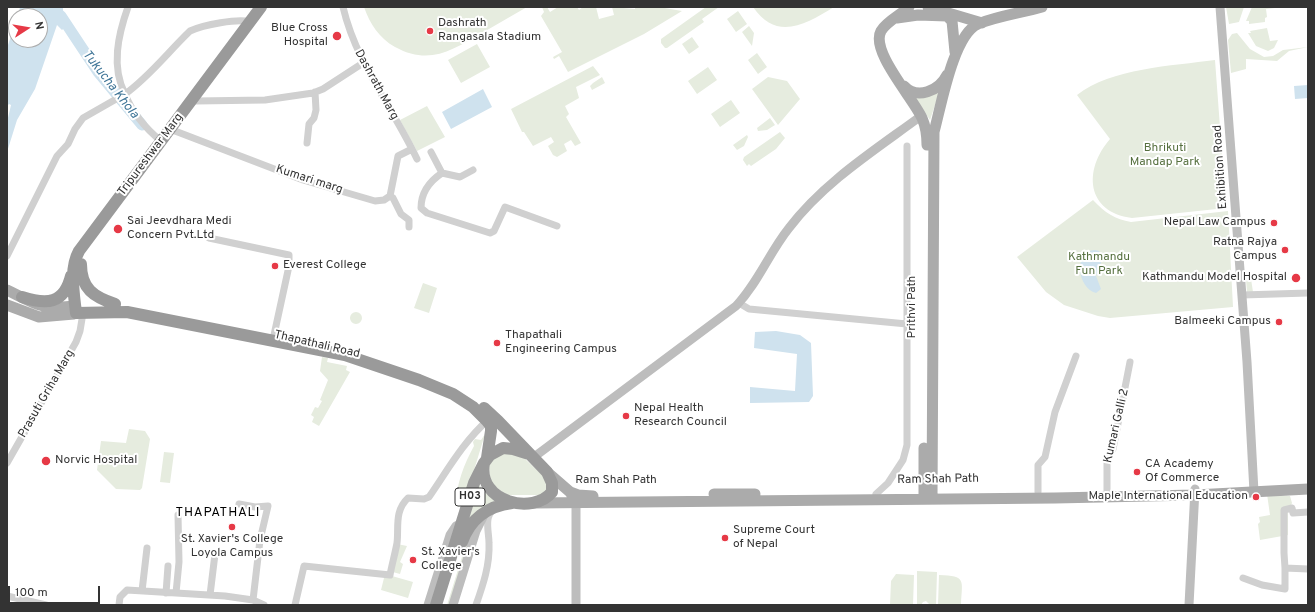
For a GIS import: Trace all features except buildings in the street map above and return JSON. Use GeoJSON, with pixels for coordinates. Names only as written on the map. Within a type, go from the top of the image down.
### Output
{"type":"FeatureCollection","features":[{"type":"Feature","properties":{"kind":"highway","name":"Tripureshwar Marg"},"geometry":{"type":"LineString","coordinates":[[78,264],[87,249],[122,205],[253,23],[261,7]]}},
{"type":"Feature","properties":{"kind":"highway","name":"Tripureshwar Marg"},"geometry":{"type":"LineString","coordinates":[[79,312],[73,277],[82,247],[160,141],[253,23],[268,7]]}},
{"type":"Feature","properties":{"kind":"highway"},"geometry":{"type":"LineString","coordinates":[[22,297],[48,302],[56,300],[66,291],[78,264]]}},
{"type":"Feature","properties":{"kind":"highway"},"geometry":{"type":"LineString","coordinates":[[78,264],[82,279],[89,291],[115,307]]}},
{"type":"Feature","properties":{"kind":"highway","name":"Thapathali Road"},"geometry":{"type":"LineString","coordinates":[[115,307],[345,355],[453,394],[493,421]]}},
{"type":"Feature","properties":{"kind":"highway","name":"Thapathali Road"},"geometry":{"type":"LineString","coordinates":[[79,312],[115,307],[274,335],[325,345],[369,356],[457,389],[469,396],[493,421],[532,456]]}},
{"type":"Feature","properties":{"kind":"highway"},"geometry":{"type":"LineString","coordinates":[[489,458],[509,448],[532,456],[547,472],[552,488],[550,494],[540,500],[520,503],[501,499],[491,492],[484,479],[489,458],[493,421]]}},
{"type":"Feature","properties":{"kind":"highway","name":"H03"},"geometry":{"type":"LineString","coordinates":[[460,528],[474,482],[489,458]]}},
{"type":"Feature","properties":{"kind":"highway","name":"H03"},"geometry":{"type":"LineString","coordinates":[[443,605],[468,527],[476,518],[493,508],[520,503]]}},
{"type":"Feature","properties":{"kind":"highway"},"geometry":{"type":"LineString","coordinates":[[436,605],[460,528]]}},
{"type":"Feature","properties":{"kind":"main road"},"geometry":{"type":"LineString","coordinates":[[909,7],[883,29],[879,36],[879,44],[885,59],[900,82],[908,90],[913,92],[931,91],[944,80],[952,68]]}},
{"type":"Feature","properties":{"kind":"main road"},"geometry":{"type":"LineString","coordinates":[[928,7],[982,23]]}},
{"type":"Feature","properties":{"kind":"main road"},"geometry":{"type":"LineString","coordinates":[[930,175],[934,132],[961,40],[977,25],[1042,7]]}},
{"type":"Feature","properties":{"kind":"main road","name":"Exhibition Road"},"geometry":{"type":"LineString","coordinates":[[1220,7],[1249,385],[1253,489]]}},
{"type":"Feature","properties":{"kind":"main road"},"geometry":{"type":"LineString","coordinates":[[896,18],[918,15],[947,16],[950,18],[956,55]]}},
{"type":"Feature","properties":{"kind":"main road","name":"Prithvi Path"},"geometry":{"type":"LineString","coordinates":[[900,82],[921,116],[927,131],[930,175],[928,496]]}},
{"type":"Feature","properties":{"kind":"main road"},"geometry":{"type":"LineString","coordinates":[[532,456],[718,320],[737,304],[751,288],[789,227],[802,212],[852,166],[921,116]]}},
{"type":"Feature","properties":{"kind":"main road"},"geometry":{"type":"LineString","coordinates":[[9,290],[37,305],[46,308],[79,312]]}},
{"type":"Feature","properties":{"kind":"main road"},"geometry":{"type":"LineString","coordinates":[[7,305],[39,317],[79,312]]}},
{"type":"Feature","properties":{"kind":"main road"},"geometry":{"type":"LineString","coordinates":[[547,472],[570,492]]}},
{"type":"Feature","properties":{"kind":"main road"},"geometry":{"type":"LineString","coordinates":[[1253,489],[1308,482]]}},
{"type":"Feature","properties":{"kind":"main road"},"geometry":{"type":"LineString","coordinates":[[1253,489],[1308,489]]}},
{"type":"Feature","properties":{"kind":"main road","name":"Ram Shah Path"},"geometry":{"type":"LineString","coordinates":[[1195,492],[1038,492],[928,496],[876,494],[586,496],[570,492],[572,503],[1195,492],[1253,489]]}},
{"type":"Feature","properties":{"kind":"main road"},"geometry":{"type":"LineString","coordinates":[[1189,605],[1195,492]]}},
{"type":"Feature","properties":{"kind":"main road"},"geometry":{"type":"LineString","coordinates":[[520,503],[572,503],[577,517],[576,605]]}},
{"type":"Feature","properties":{"kind":"main road"},"geometry":{"type":"LineString","coordinates":[[453,605],[476,531],[484,516],[493,508]]}},
{"type":"Feature","properties":{"kind":"main road"},"geometry":{"type":"LineString","coordinates":[[428,605],[450,535],[456,526],[460,528]]}},
{"type":"Feature","properties":{"kind":"street"},"geometry":{"type":"LineString","coordinates":[[128,7],[117,53],[116,70],[123,95],[146,129],[160,141]]}},
{"type":"Feature","properties":{"kind":"street","name":"Dashrath Marg"},"geometry":{"type":"LineString","coordinates":[[343,7],[347,25],[363,63],[417,159]]}},
{"type":"Feature","properties":{"kind":"street"},"geometry":{"type":"LineString","coordinates":[[7,256],[57,156],[68,144],[75,129],[88,114],[109,104],[139,84],[150,70],[190,31],[198,27],[241,20],[253,23]]}},
{"type":"Feature","properties":{"kind":"street"},"geometry":{"type":"LineString","coordinates":[[196,101],[265,100],[315,92],[323,89],[363,63]]}},
{"type":"Feature","properties":{"kind":"street"},"geometry":{"type":"LineString","coordinates":[[307,143],[309,124],[314,118],[316,110],[315,92]]}},
{"type":"Feature","properties":{"kind":"street","name":"Kumari marg"},"geometry":{"type":"LineString","coordinates":[[175,131],[303,180],[375,201],[384,200],[390,196]]}},
{"type":"Feature","properties":{"kind":"street"},"geometry":{"type":"LineString","coordinates":[[876,494],[888,483],[903,460],[906,452],[907,146]]}},
{"type":"Feature","properties":{"kind":"street"},"geometry":{"type":"LineString","coordinates":[[410,227],[409,220],[401,214],[393,198],[390,196],[398,156],[412,148]]}},
{"type":"Feature","properties":{"kind":"street"},"geometry":{"type":"LineString","coordinates":[[431,152],[442,173]]}},
{"type":"Feature","properties":{"kind":"street"},"geometry":{"type":"LineString","coordinates":[[473,170],[460,177],[442,173],[429,182],[421,208],[427,213],[490,233],[494,230],[505,207],[557,226]]}},
{"type":"Feature","properties":{"kind":"street"},"geometry":{"type":"LineString","coordinates":[[209,238],[289,255],[289,266],[274,335]]}},
{"type":"Feature","properties":{"kind":"street"},"geometry":{"type":"LineString","coordinates":[[1242,295],[1308,293]]}},
{"type":"Feature","properties":{"kind":"street"},"geometry":{"type":"LineString","coordinates":[[737,304],[749,309],[907,326]]}},
{"type":"Feature","properties":{"kind":"street","name":"Prasuti Griha Marg"},"geometry":{"type":"LineString","coordinates":[[7,464],[76,342],[79,312]]}},
{"type":"Feature","properties":{"kind":"street"},"geometry":{"type":"LineString","coordinates":[[1038,492],[1038,465],[1045,457],[1055,412],[1076,356]]}},
{"type":"Feature","properties":{"kind":"street","name":"Kumari Galli 2"},"geometry":{"type":"LineString","coordinates":[[1107,491],[1107,458],[1113,449],[1130,362]]}},
{"type":"Feature","properties":{"kind":"street"},"geometry":{"type":"LineString","coordinates":[[295,605],[304,566],[390,575],[397,542],[396,528],[403,503],[408,498],[424,500],[429,497],[481,426],[493,421]]}},
{"type":"Feature","properties":{"kind":"street"},"geometry":{"type":"LineString","coordinates":[[239,504],[255,507],[268,506],[260,540],[253,600]]}},
{"type":"Feature","properties":{"kind":"street"},"geometry":{"type":"LineString","coordinates":[[476,605],[486,573],[489,543],[488,522],[493,508]]}},
{"type":"Feature","properties":{"kind":"street"},"geometry":{"type":"LineString","coordinates":[[1243,578],[1262,585],[1285,589],[1284,510],[1292,508],[1293,513],[1308,512]]}},
{"type":"Feature","properties":{"kind":"street"},"geometry":{"type":"LineString","coordinates":[[176,593],[179,562],[178,515]]}},
{"type":"Feature","properties":{"kind":"street"},"geometry":{"type":"LineString","coordinates":[[142,591],[147,548]]}},
{"type":"Feature","properties":{"kind":"street"},"geometry":{"type":"LineString","coordinates":[[210,595],[215,554]]}},
{"type":"Feature","properties":{"kind":"street"},"geometry":{"type":"LineString","coordinates":[[166,593],[168,566]]}},
{"type":"Feature","properties":{"kind":"street"},"geometry":{"type":"LineString","coordinates":[[1285,568],[1308,569]]}},
{"type":"Feature","properties":{"kind":"street"},"geometry":{"type":"LineString","coordinates":[[119,605],[120,596],[126,590],[210,595],[253,600],[264,605]]}},
{"type":"Feature","properties":{"kind":"street"},"geometry":{"type":"LineString","coordinates":[[7,596],[46,605]]}},
{"type":"Feature","properties":{"kind":"green space","name":"Dashrath Rangasala Stadium"},"geometry":{"type":"Polygon","coordinates":[[[364,7],[527,7],[451,50],[440,54],[419,55],[408,53],[395,47],[384,39],[369,19],[364,7]]]}},
{"type":"Feature","properties":{"kind":"green space"},"geometry":{"type":"Polygon","coordinates":[[[542,7],[547,7],[550,12],[558,7],[577,7],[579,10],[583,7],[596,7],[599,19],[614,15],[612,7],[635,9],[635,7],[659,7],[682,11],[644,34],[568,72],[559,56],[554,59],[553,57],[562,52],[541,16],[544,12],[542,7]]]}},
{"type":"Feature","properties":{"kind":"green space"},"geometry":{"type":"Polygon","coordinates":[[[706,7],[719,7],[702,19],[704,22],[665,48],[661,43],[661,39],[706,7]]]}},
{"type":"Feature","properties":{"kind":"green space"},"geometry":{"type":"Polygon","coordinates":[[[753,7],[834,7],[802,24],[782,27],[772,24],[762,18],[753,7]]]}},
{"type":"Feature","properties":{"kind":"green space"},"geometry":{"type":"Polygon","coordinates":[[[1226,7],[1244,7],[1239,22],[1229,24],[1226,7]]]}},
{"type":"Feature","properties":{"kind":"green space"},"geometry":{"type":"Polygon","coordinates":[[[1252,7],[1275,8],[1266,9],[1267,17],[1265,18],[1265,22],[1249,24],[1249,21],[1246,21],[1252,7]]]}},
{"type":"Feature","properties":{"kind":"green space"},"geometry":{"type":"Polygon","coordinates":[[[738,11],[747,24],[736,32],[727,19],[738,11]]]}},
{"type":"Feature","properties":{"kind":"green space"},"geometry":{"type":"Polygon","coordinates":[[[749,26],[754,33],[752,46],[742,32],[749,26]]]}},
{"type":"Feature","properties":{"kind":"green space"},"geometry":{"type":"Polygon","coordinates":[[[1267,28],[1270,41],[1278,40],[1274,48],[1268,51],[1256,46],[1248,33],[1251,33],[1250,31],[1267,28]]]}},
{"type":"Feature","properties":{"kind":"green space"},"geometry":{"type":"Polygon","coordinates":[[[1237,33],[1250,49],[1264,57],[1273,56],[1283,50],[1308,47],[1289,51],[1277,61],[1246,59],[1246,69],[1231,73],[1228,40],[1232,34],[1237,33]]]}},
{"type":"Feature","properties":{"kind":"green space"},"geometry":{"type":"Polygon","coordinates":[[[692,37],[699,47],[689,54],[682,44],[692,37]]]}},
{"type":"Feature","properties":{"kind":"green space"},"geometry":{"type":"Polygon","coordinates":[[[477,44],[490,67],[461,83],[448,60],[477,44]]]}},
{"type":"Feature","properties":{"kind":"green space"},"geometry":{"type":"Polygon","coordinates":[[[757,53],[767,67],[758,74],[748,60],[757,53]]]}},
{"type":"Feature","properties":{"kind":"green space","name":"Bhrikuti Mandap Park"},"geometry":{"type":"Polygon","coordinates":[[[1215,60],[1226,208],[1132,218],[1117,214],[1105,207],[1098,199],[1094,188],[1093,176],[1101,151],[1110,139],[1077,95],[1091,86],[1124,74],[1161,67],[1215,60]]]}},
{"type":"Feature","properties":{"kind":"green space"},"geometry":{"type":"Polygon","coordinates":[[[593,66],[600,75],[576,87],[579,98],[565,106],[569,114],[566,117],[581,143],[575,146],[571,140],[564,144],[567,151],[557,157],[553,155],[548,146],[554,142],[551,137],[533,146],[524,132],[522,132],[511,109],[593,66]]]}},
{"type":"Feature","properties":{"kind":"green space"},"geometry":{"type":"Polygon","coordinates":[[[708,67],[717,80],[697,94],[688,81],[708,67]]]}},
{"type":"Feature","properties":{"kind":"green space"},"geometry":{"type":"Polygon","coordinates":[[[602,77],[605,83],[592,90],[590,86],[602,77]]]}},
{"type":"Feature","properties":{"kind":"green space"},"geometry":{"type":"Polygon","coordinates":[[[768,77],[787,81],[800,99],[778,125],[752,89],[768,77]]]}},
{"type":"Feature","properties":{"kind":"green space"},"geometry":{"type":"Polygon","coordinates":[[[940,90],[930,120],[913,95],[940,90]]]}},
{"type":"Feature","properties":{"kind":"green space"},"geometry":{"type":"Polygon","coordinates":[[[731,100],[740,113],[720,127],[711,114],[731,100]]]}},
{"type":"Feature","properties":{"kind":"green space"},"geometry":{"type":"Polygon","coordinates":[[[427,106],[445,137],[417,151],[400,120],[427,106]]]}},
{"type":"Feature","properties":{"kind":"green space"},"geometry":{"type":"Polygon","coordinates":[[[770,118],[775,125],[767,130],[758,131],[757,128],[770,118]]]}},
{"type":"Feature","properties":{"kind":"green space"},"geometry":{"type":"Polygon","coordinates":[[[780,132],[785,138],[776,149],[751,166],[749,164],[747,166],[743,160],[744,157],[780,132]]]}},
{"type":"Feature","properties":{"kind":"green space"},"geometry":{"type":"Polygon","coordinates":[[[747,135],[748,137],[744,146],[737,150],[733,145],[747,135]]]}},
{"type":"Feature","properties":{"kind":"green space","name":"Kathmandu Fun Park"},"geometry":{"type":"Polygon","coordinates":[[[1093,200],[1110,215],[1131,222],[1228,211],[1233,307],[1110,318],[1098,316],[1064,305],[1046,292],[1017,257],[1093,200]]]}},
{"type":"Feature","properties":{"kind":"green space"},"geometry":{"type":"Polygon","coordinates":[[[1251,279],[1253,292],[1247,292],[1246,280],[1251,279]]]}},
{"type":"Feature","properties":{"kind":"green space"},"geometry":{"type":"Polygon","coordinates":[[[423,283],[437,288],[429,313],[414,308],[423,283]]]}},
{"type":"Feature","properties":{"kind":"green space"},"geometry":{"type":"Polygon","coordinates":[[[354,312],[358,312],[362,318],[358,324],[354,324],[350,320],[350,316],[354,312]]]}},
{"type":"Feature","properties":{"kind":"green space"},"geometry":{"type":"Polygon","coordinates":[[[322,357],[328,358],[327,362],[347,366],[346,370],[350,372],[319,426],[312,422],[314,417],[311,415],[315,407],[318,408],[322,401],[320,400],[328,380],[320,371],[322,357]]]}},
{"type":"Feature","properties":{"kind":"green space"},"geometry":{"type":"Polygon","coordinates":[[[129,429],[145,431],[150,439],[142,488],[140,490],[116,489],[97,470],[101,441],[126,443],[129,429]]]}},
{"type":"Feature","properties":{"kind":"green space"},"geometry":{"type":"Polygon","coordinates":[[[485,434],[465,500],[459,507],[456,505],[456,497],[461,475],[474,446],[473,442],[475,439],[481,440],[485,434]]]}},
{"type":"Feature","properties":{"kind":"green space"},"geometry":{"type":"Polygon","coordinates":[[[164,452],[174,453],[170,483],[160,482],[164,452]]]}},
{"type":"Feature","properties":{"kind":"green space"},"geometry":{"type":"Polygon","coordinates":[[[502,452],[521,455],[544,477],[550,489],[542,495],[506,495],[490,482],[489,463],[502,452]]]}},
{"type":"Feature","properties":{"kind":"green space"},"geometry":{"type":"Polygon","coordinates":[[[478,483],[485,493],[496,500],[468,522],[478,483]]]}},
{"type":"Feature","properties":{"kind":"green space"},"geometry":{"type":"Polygon","coordinates":[[[1267,494],[1290,496],[1292,503],[1288,512],[1288,535],[1260,540],[1258,524],[1260,522],[1259,517],[1270,515],[1267,494]]]}},
{"type":"Feature","properties":{"kind":"green space"},"geometry":{"type":"Polygon","coordinates":[[[470,539],[449,605],[447,605],[465,547],[470,539]]]}},
{"type":"Feature","properties":{"kind":"green space"},"geometry":{"type":"Polygon","coordinates":[[[397,544],[407,546],[400,562],[403,564],[400,574],[389,571],[397,544]]]}},
{"type":"Feature","properties":{"kind":"green space"},"geometry":{"type":"Polygon","coordinates":[[[917,571],[937,572],[936,605],[930,605],[926,601],[921,605],[917,605],[917,571]]]}},
{"type":"Feature","properties":{"kind":"green space"},"geometry":{"type":"Polygon","coordinates":[[[385,574],[413,582],[408,598],[381,590],[385,574]]]}},
{"type":"Feature","properties":{"kind":"green space"},"geometry":{"type":"Polygon","coordinates":[[[896,574],[914,575],[913,605],[890,605],[891,581],[896,574]]]}},
{"type":"Feature","properties":{"kind":"green space"},"geometry":{"type":"Polygon","coordinates":[[[939,575],[959,578],[962,585],[961,605],[938,605],[939,575]]]}},
{"type":"Feature","properties":{"kind":"water"},"geometry":{"type":"Polygon","coordinates":[[[63,7],[63,12],[71,22],[62,30],[57,25],[35,89],[17,120],[7,152],[7,122],[11,105],[9,104],[7,106],[8,45],[8,48],[48,48],[48,8],[20,8],[63,7]]]}},
{"type":"Feature","properties":{"kind":"water"},"geometry":{"type":"Polygon","coordinates":[[[1308,85],[1308,98],[1295,99],[1294,86],[1308,85]]]}},
{"type":"Feature","properties":{"kind":"water"},"geometry":{"type":"Polygon","coordinates":[[[483,89],[492,107],[451,129],[442,112],[483,89]]]}},
{"type":"Feature","properties":{"kind":"water"},"geometry":{"type":"Polygon","coordinates":[[[1095,250],[1099,251],[1103,257],[1096,276],[1101,289],[1096,293],[1090,290],[1085,284],[1080,270],[1083,256],[1088,252],[1095,250]]]}},
{"type":"Feature","properties":{"kind":"water"},"geometry":{"type":"Polygon","coordinates":[[[776,331],[800,335],[811,343],[813,396],[809,402],[750,403],[750,387],[795,391],[797,354],[754,348],[755,332],[776,331]]]}},
{"type":"Feature","properties":{"kind":"waterway","name":"Tukucha Khola"},"geometry":{"type":"LineString","coordinates":[[51,7],[61,16],[98,72],[142,125]]}},
{"type":"Feature","properties":{"kind":"place","name":"Dashrath Rangasala Stadium"},"geometry":{"type":"Point","coordinates":[430,31]}},
{"type":"Feature","properties":{"kind":"place","name":"Blue Cross Hospital"},"geometry":{"type":"Point","coordinates":[337,36]}},
{"type":"Feature","properties":{"kind":"place","name":"Nepal Law Campus"},"geometry":{"type":"Point","coordinates":[1274,223]}},
{"type":"Feature","properties":{"kind":"place","name":"Sai Jeevdhara Medi Concern Pvt.Ltd"},"geometry":{"type":"Point","coordinates":[118,229]}},
{"type":"Feature","properties":{"kind":"place","name":"Ratna Rajya Campus"},"geometry":{"type":"Point","coordinates":[1285,250]}},
{"type":"Feature","properties":{"kind":"place","name":"Everest College"},"geometry":{"type":"Point","coordinates":[275,266]}},
{"type":"Feature","properties":{"kind":"place","name":"Kathmandu Model Hospital"},"geometry":{"type":"Point","coordinates":[1296,278]}},
{"type":"Feature","properties":{"kind":"place","name":"Balmeeki Campus"},"geometry":{"type":"Point","coordinates":[1279,322]}},
{"type":"Feature","properties":{"kind":"place","name":"Thapathali Engineering Campus"},"geometry":{"type":"Point","coordinates":[497,343]}},
{"type":"Feature","properties":{"kind":"place","name":"Nepal Health Research Council"},"geometry":{"type":"Point","coordinates":[626,416]}},
{"type":"Feature","properties":{"kind":"place","name":"Norvic Hospital"},"geometry":{"type":"Point","coordinates":[46,461]}},
{"type":"Feature","properties":{"kind":"place","name":"CA Academy Of Commerce"},"geometry":{"type":"Point","coordinates":[1137,472]}},
{"type":"Feature","properties":{"kind":"place","name":"Maple International Education"},"geometry":{"type":"Point","coordinates":[1256,497]}},
{"type":"Feature","properties":{"kind":"place","name":"St. Xavier's College Loyola Campus"},"geometry":{"type":"Point","coordinates":[232,527]}},
{"type":"Feature","properties":{"kind":"place","name":"Supreme Court of Nepal"},"geometry":{"type":"Point","coordinates":[725,538]}},
{"type":"Feature","properties":{"kind":"place","name":"St. Xavier's College"},"geometry":{"type":"Point","coordinates":[413,560]}},
{"type":"Feature","properties":{"kind":"district","name":"THAPATHALI"},"geometry":{"type":"Point","coordinates":[218,513]}}]}
